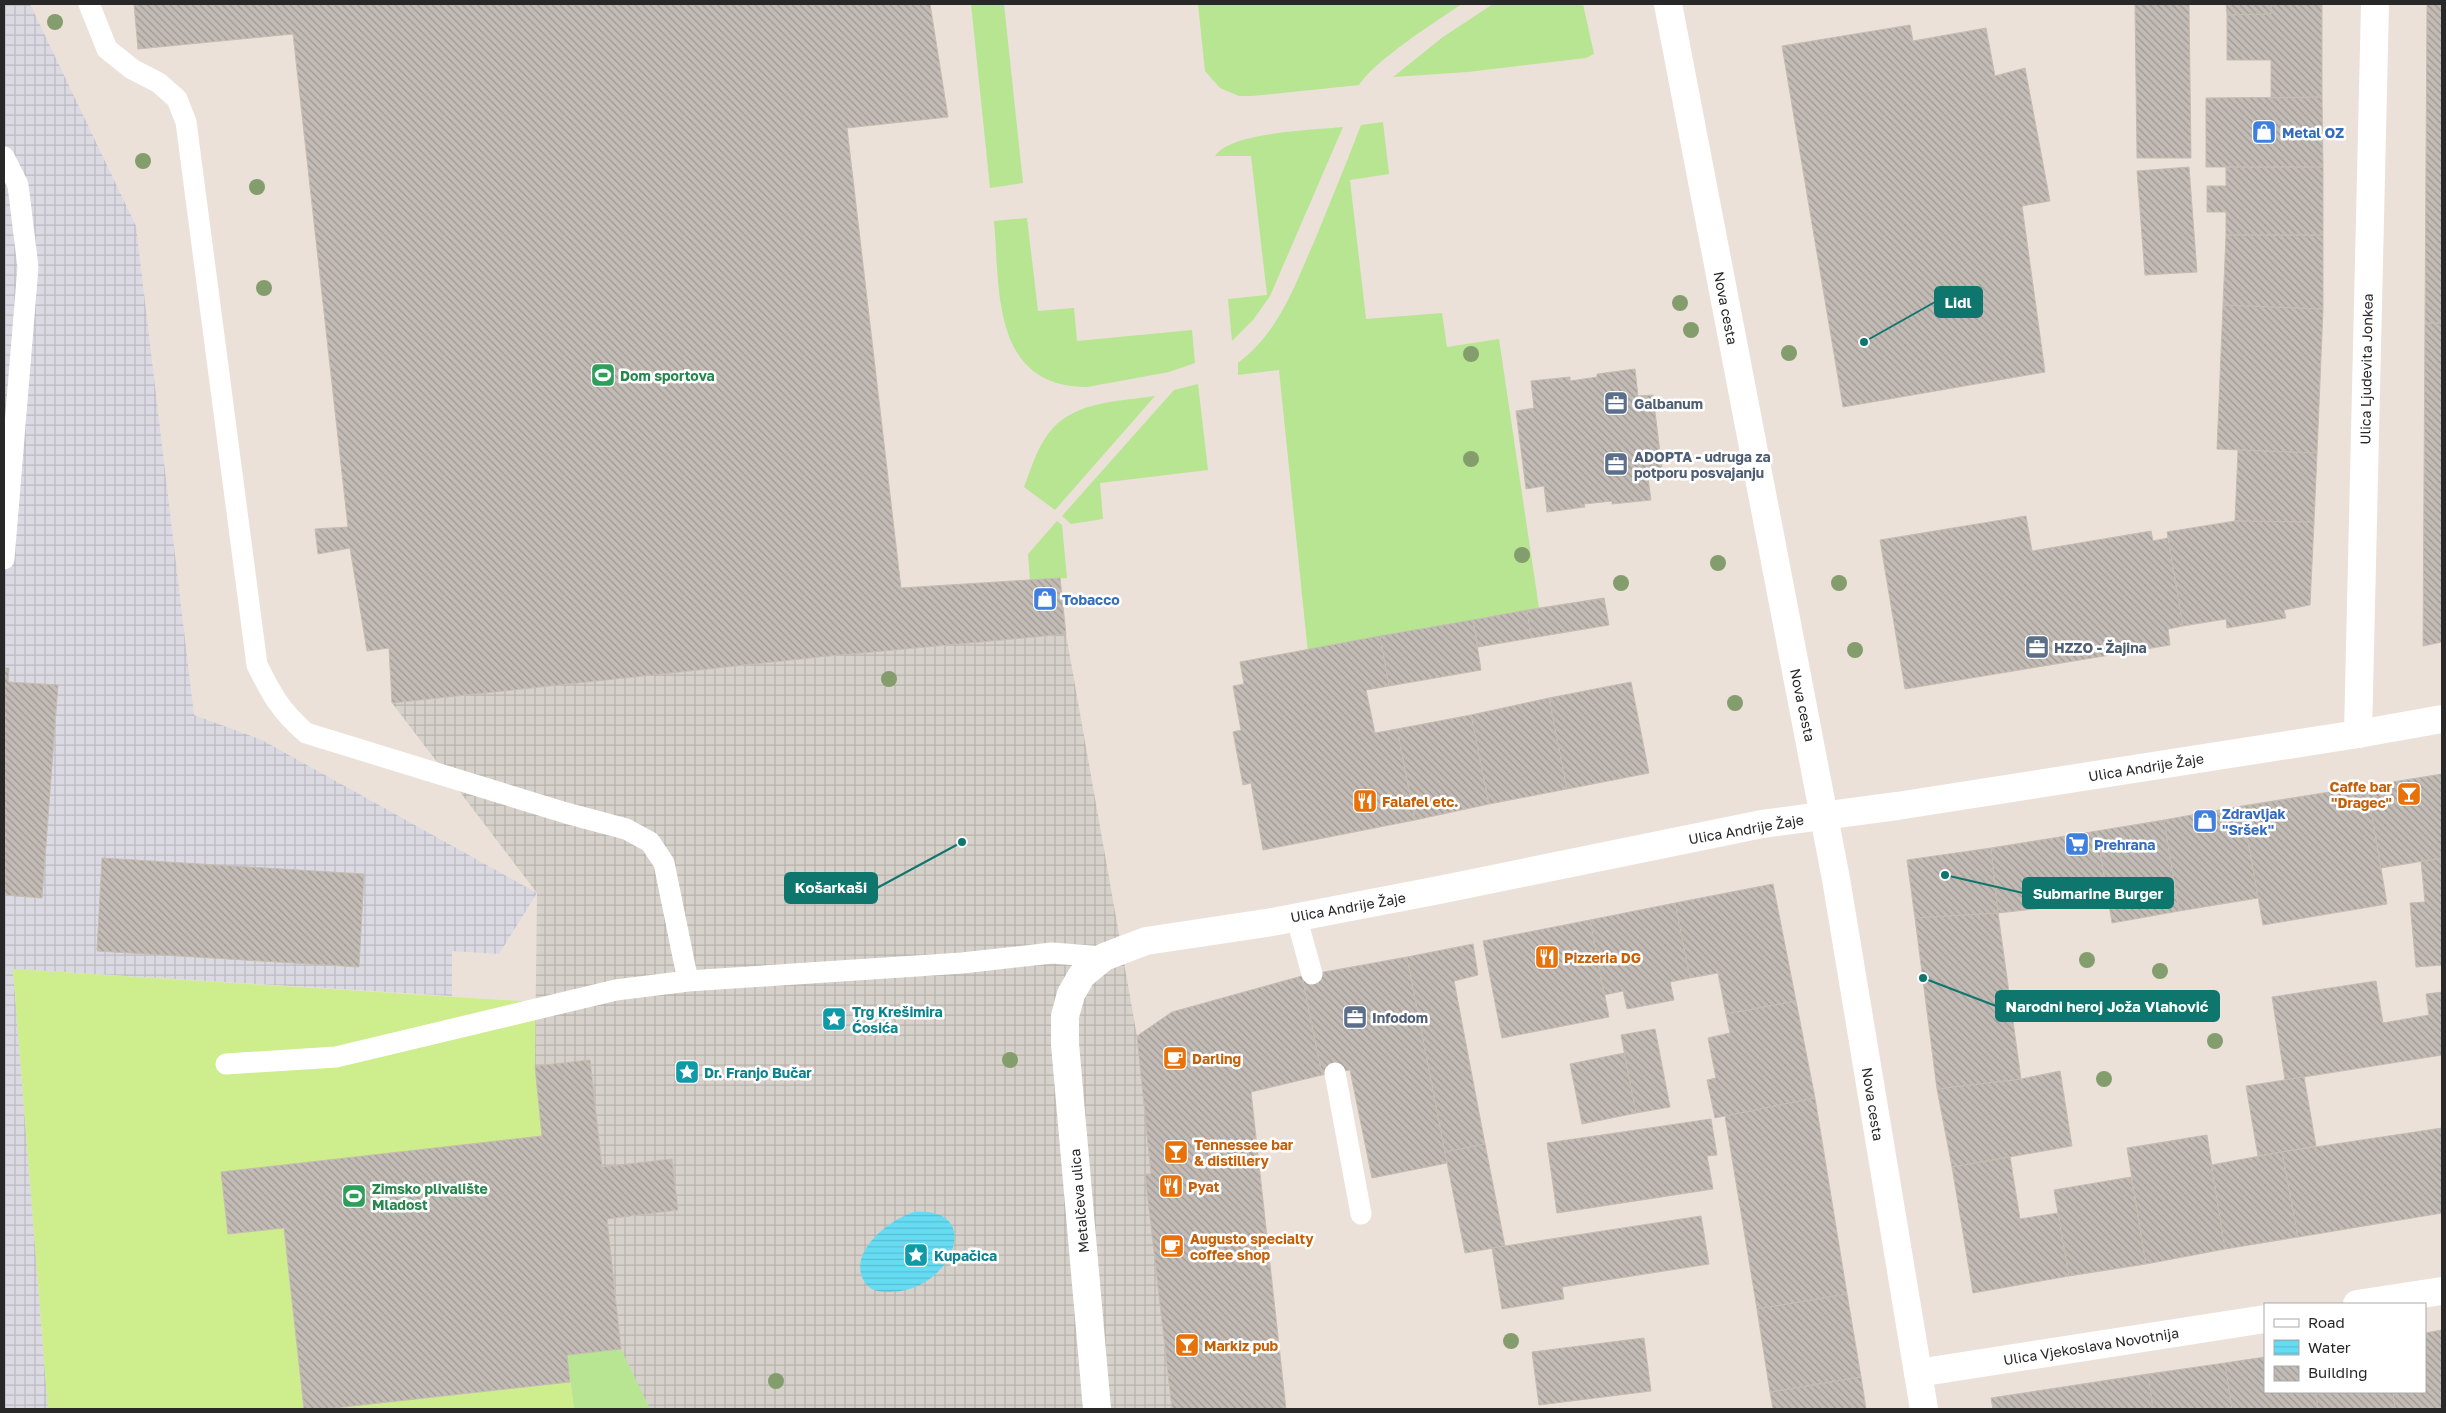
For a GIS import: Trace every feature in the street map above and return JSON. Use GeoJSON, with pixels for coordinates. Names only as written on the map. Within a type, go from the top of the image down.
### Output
{"type":"FeatureCollection","features":[{"type":"Feature","properties":{"kind":"street","name":"Nova cesta"},"geometry":{"type":"LineString","coordinates":[[1668,4],[1682,64],[1757,475],[1836,879],[1924,1409]]}},
{"type":"Feature","properties":{"kind":"street","name":"Ulica Ljudevita Jonkea"},"geometry":{"type":"LineString","coordinates":[[2358,734],[2375,4]]}},
{"type":"Feature","properties":{"kind":"street","name":"Ulica Andrije Žaje"},"geometry":{"type":"LineString","coordinates":[[1071,994],[1082,974],[1104,957],[1146,942],[1272,922],[1762,824],[2358,734],[2442,719]]}},
{"type":"Feature","properties":{"kind":"street","name":"Metalčeva ulica"},"geometry":{"type":"LineString","coordinates":[[1071,994],[1065,1016],[1065,1044],[1097,1409]]}},
{"type":"Feature","properties":{"kind":"street"},"geometry":{"type":"LineString","coordinates":[[2364,1303],[2442,1291]]}},
{"type":"Feature","properties":{"kind":"street","name":"Ulica Vjekoslava Novotnija"},"geometry":{"type":"LineString","coordinates":[[1918,1373],[2264,1319]]}},
{"type":"Feature","properties":{"kind":"lane"},"geometry":{"type":"LineString","coordinates":[[89,4],[107,49],[132,69],[159,83],[177,99],[186,122],[257,665],[272,697],[285,715],[306,733],[566,813],[626,829],[650,842],[664,863],[688,981]]}},
{"type":"Feature","properties":{"kind":"lane"},"geometry":{"type":"LineString","coordinates":[[4,157],[18,185],[28,267],[4,559]]}},
{"type":"Feature","properties":{"kind":"lane"},"geometry":{"type":"LineString","coordinates":[[1296,916],[1312,974]]}},
{"type":"Feature","properties":{"kind":"lane"},"geometry":{"type":"LineString","coordinates":[[226,1064],[336,1057],[616,990],[688,981],[962,962],[1052,953],[1104,957]]}},
{"type":"Feature","properties":{"kind":"lane"},"geometry":{"type":"LineString","coordinates":[[1335,1073],[1361,1214]]}},
{"type":"Feature","properties":{"kind":"shaded area"},"geometry":{"type":"Polygon","coordinates":[[[4,4],[30,4],[136,226],[194,715],[262,740],[537,893],[499,954],[452,951],[452,996],[13,969],[48,1409],[4,1409],[4,4]]]}},
{"type":"Feature","properties":{"kind":"shaded area","name":"Trg Krešimira Ćosića"},"geometry":{"type":"Polygon","coordinates":[[[1066,634],[1137,1036],[1151,1174],[1145,1174],[1172,1409],[650,1409],[621,1349],[607,1219],[678,1210],[672,1160],[602,1167],[590,1060],[535,1066],[537,893],[392,703],[819,657],[1066,634]]]}},
{"type":"Feature","properties":{"kind":"green space"},"geometry":{"type":"Polygon","coordinates":[[[971,4],[1004,4],[1023,183],[990,188],[971,4]]]}},
{"type":"Feature","properties":{"kind":"green space"},"geometry":{"type":"Polygon","coordinates":[[[1198,4],[1462,4],[1378,64],[1359,85],[1239,96],[1220,88],[1205,71],[1198,4]]]}},
{"type":"Feature","properties":{"kind":"green space"},"geometry":{"type":"Polygon","coordinates":[[[1493,4],[1583,4],[1594,54],[1586,58],[1468,72],[1393,77],[1443,37],[1493,4]]]}},
{"type":"Feature","properties":{"kind":"green space"},"geometry":{"type":"Polygon","coordinates":[[[1383,122],[1389,174],[1350,180],[1366,319],[1442,313],[1447,347],[1499,339],[1539,608],[1308,653],[1279,370],[1238,375],[1238,363],[1264,337],[1284,308],[1314,242],[1361,125],[1383,122]]]}},
{"type":"Feature","properties":{"kind":"green space"},"geometry":{"type":"Polygon","coordinates":[[[1343,127],[1270,296],[1253,320],[1232,341],[1228,299],[1267,295],[1251,156],[1215,156],[1224,148],[1254,137],[1343,127]]]}},
{"type":"Feature","properties":{"kind":"green space"},"geometry":{"type":"Polygon","coordinates":[[[1027,218],[1038,311],[1074,308],[1077,341],[1192,330],[1195,363],[1169,372],[1087,387],[1056,383],[1033,371],[1017,352],[1007,330],[1001,303],[994,221],[1027,218]]]}},
{"type":"Feature","properties":{"kind":"green space"},"geometry":{"type":"Polygon","coordinates":[[[1198,384],[1208,470],[1100,483],[1103,519],[1071,524],[1062,516],[1174,390],[1198,384]]]}},
{"type":"Feature","properties":{"kind":"green space"},"geometry":{"type":"Polygon","coordinates":[[[1155,396],[1055,510],[1024,487],[1041,445],[1054,427],[1065,418],[1079,411],[1108,402],[1155,396]]]}},
{"type":"Feature","properties":{"kind":"green space"},"geometry":{"type":"Polygon","coordinates":[[[1057,521],[1062,525],[1067,578],[1030,580],[1028,554],[1057,521]]]}},
{"type":"Feature","properties":{"kind":"green space","name":"Zimsko plivalište Mladost"},"geometry":{"type":"Polygon","coordinates":[[[13,969],[534,1002],[590,1060],[602,1167],[672,1159],[678,1210],[607,1219],[621,1349],[567,1355],[574,1409],[48,1409],[13,969]]]}},
{"type":"Feature","properties":{"kind":"green space"},"geometry":{"type":"Polygon","coordinates":[[[650,1345],[723,1409],[574,1409],[567,1355],[650,1345]]]}},
{"type":"Feature","properties":{"kind":"water","name":"Kupačica"},"geometry":{"type":"Polygon","coordinates":[[[914,1212],[936,1214],[949,1222],[954,1235],[952,1250],[944,1265],[930,1279],[912,1288],[890,1292],[872,1289],[864,1281],[860,1270],[861,1259],[866,1248],[883,1229],[914,1212]]]}},
{"type":"Feature","properties":{"kind":"building","name":"Dom sportova"},"geometry":{"type":"Polygon","coordinates":[[[134,4],[930,4],[948,117],[847,128],[901,588],[1060,578],[1066,634],[819,657],[392,703],[389,648],[367,651],[350,548],[318,554],[315,529],[348,527],[293,34],[138,49],[134,4]]]}},
{"type":"Feature","properties":{"kind":"building"},"geometry":{"type":"Polygon","coordinates":[[[2135,4],[2189,4],[2191,158],[2137,158],[2135,4]]]}},
{"type":"Feature","properties":{"kind":"building"},"geometry":{"type":"Polygon","coordinates":[[[2226,4],[2271,4],[2271,14],[2227,15],[2226,4]]]}},
{"type":"Feature","properties":{"kind":"building"},"geometry":{"type":"Polygon","coordinates":[[[2271,4],[2322,4],[2322,97],[2271,98],[2271,60],[2227,60],[2227,15],[2271,14],[2271,4]]]}},
{"type":"Feature","properties":{"kind":"building"},"geometry":{"type":"Polygon","coordinates":[[[2427,4],[2442,4],[2442,323],[2425,323],[2427,4]]]}},
{"type":"Feature","properties":{"kind":"building"},"geometry":{"type":"Polygon","coordinates":[[[1910,25],[1913,41],[1986,28],[1995,76],[2025,68],[2050,201],[2022,206],[2045,372],[1843,407],[1782,46],[1910,25]]]}},
{"type":"Feature","properties":{"kind":"building","name":"Metal OZ"},"geometry":{"type":"Polygon","coordinates":[[[2322,97],[2323,167],[2206,167],[2206,98],[2322,97]]]}},
{"type":"Feature","properties":{"kind":"building"},"geometry":{"type":"Polygon","coordinates":[[[2189,167],[2197,272],[2145,275],[2137,171],[2189,167]]]}},
{"type":"Feature","properties":{"kind":"building"},"geometry":{"type":"Polygon","coordinates":[[[2226,167],[2323,167],[2323,235],[2226,235],[2226,212],[2207,212],[2207,186],[2226,186],[2226,167]]]}},
{"type":"Feature","properties":{"kind":"building"},"geometry":{"type":"Polygon","coordinates":[[[2226,235],[2323,235],[2323,309],[2223,305],[2226,235]]]}},
{"type":"Feature","properties":{"kind":"building"},"geometry":{"type":"Polygon","coordinates":[[[2223,305],[2323,309],[2317,453],[2217,449],[2223,305]]]}},
{"type":"Feature","properties":{"kind":"building"},"geometry":{"type":"Polygon","coordinates":[[[2425,323],[2442,323],[2442,642],[2423,646],[2425,323]]]}},
{"type":"Feature","properties":{"kind":"building"},"geometry":{"type":"Polygon","coordinates":[[[1635,369],[1638,396],[1653,395],[1662,469],[1647,471],[1651,500],[1612,504],[1612,501],[1584,504],[1585,507],[1547,512],[1544,486],[1526,489],[1516,411],[1534,408],[1531,381],[1570,377],[1570,381],[1597,377],[1597,374],[1635,369]]]}},
{"type":"Feature","properties":{"kind":"building"},"geometry":{"type":"Polygon","coordinates":[[[2238,450],[2317,453],[2314,522],[2235,521],[2238,450]]]}},
{"type":"Feature","properties":{"kind":"building"},"geometry":{"type":"Polygon","coordinates":[[[2026,516],[2032,551],[2151,531],[2153,541],[2168,538],[2183,626],[2168,629],[2170,645],[1905,689],[1880,540],[2026,516]]]}},
{"type":"Feature","properties":{"kind":"building"},"geometry":{"type":"Polygon","coordinates":[[[2235,521],[2314,522],[2310,605],[2284,610],[2286,618],[2227,628],[2226,619],[2183,626],[2167,532],[2235,521]]]}},
{"type":"Feature","properties":{"kind":"building"},"geometry":{"type":"Polygon","coordinates":[[[1604,598],[1609,625],[1531,638],[1527,610],[1604,598]]]}},
{"type":"Feature","properties":{"kind":"building"},"geometry":{"type":"Polygon","coordinates":[[[1527,610],[1531,638],[1478,647],[1473,620],[1527,610]]]}},
{"type":"Feature","properties":{"kind":"building"},"geometry":{"type":"Polygon","coordinates":[[[1473,620],[1481,670],[1389,686],[1380,636],[1473,620]]]}},
{"type":"Feature","properties":{"kind":"building"},"geometry":{"type":"Polygon","coordinates":[[[1380,636],[1389,686],[1366,690],[1375,733],[1397,729],[1415,820],[1263,850],[1251,783],[1243,785],[1233,732],[1241,730],[1233,686],[1244,684],[1240,662],[1380,636]]]}},
{"type":"Feature","properties":{"kind":"building"},"geometry":{"type":"Polygon","coordinates":[[[4,668],[9,668],[8,682],[58,685],[42,898],[4,895],[4,668]]]}},
{"type":"Feature","properties":{"kind":"building"},"geometry":{"type":"Polygon","coordinates":[[[1631,682],[1649,773],[1567,789],[1549,698],[1631,682]]]}},
{"type":"Feature","properties":{"kind":"building"},"geometry":{"type":"Polygon","coordinates":[[[1549,698],[1567,789],[1489,804],[1471,715],[1549,698]]]}},
{"type":"Feature","properties":{"kind":"building"},"geometry":{"type":"Polygon","coordinates":[[[1471,715],[1489,804],[1415,820],[1397,729],[1471,715]]]}},
{"type":"Feature","properties":{"kind":"building"},"geometry":{"type":"Polygon","coordinates":[[[2442,774],[2442,858],[2381,868],[2367,786],[2442,774]]]}},
{"type":"Feature","properties":{"kind":"building"},"geometry":{"type":"Polygon","coordinates":[[[2367,786],[2387,904],[2263,925],[2242,806],[2367,786]]]}},
{"type":"Feature","properties":{"kind":"building"},"geometry":{"type":"Polygon","coordinates":[[[2242,806],[2258,898],[2179,911],[2164,820],[2242,806]]]}},
{"type":"Feature","properties":{"kind":"building"},"geometry":{"type":"Polygon","coordinates":[[[2164,820],[2179,911],[2112,923],[2097,831],[2164,820]]]}},
{"type":"Feature","properties":{"kind":"building"},"geometry":{"type":"Polygon","coordinates":[[[2097,831],[2108,901],[1998,913],[1991,848],[2097,831]]]}},
{"type":"Feature","properties":{"kind":"building"},"geometry":{"type":"Polygon","coordinates":[[[1991,848],[1998,913],[1915,918],[1907,860],[1991,848]]]}},
{"type":"Feature","properties":{"kind":"building"},"geometry":{"type":"Polygon","coordinates":[[[102,858],[364,874],[359,967],[97,951],[102,858]]]}},
{"type":"Feature","properties":{"kind":"building"},"geometry":{"type":"Polygon","coordinates":[[[2442,858],[2442,965],[2416,967],[2410,903],[2425,902],[2421,861],[2442,858]]]}},
{"type":"Feature","properties":{"kind":"building"},"geometry":{"type":"Polygon","coordinates":[[[1773,884],[1796,1001],[1726,1014],[1718,973],[1690,978],[1675,903],[1773,884]]]}},
{"type":"Feature","properties":{"kind":"building"},"geometry":{"type":"Polygon","coordinates":[[[1675,903],[1690,978],[1670,982],[1674,1000],[1627,1009],[1623,991],[1604,995],[1590,920],[1675,903]]]}},
{"type":"Feature","properties":{"kind":"building"},"geometry":{"type":"Polygon","coordinates":[[[1998,913],[2021,1079],[1937,1089],[1915,918],[1998,913]]]}},
{"type":"Feature","properties":{"kind":"building"},"geometry":{"type":"Polygon","coordinates":[[[1590,920],[1609,1017],[1502,1038],[1483,941],[1590,920]]]}},
{"type":"Feature","properties":{"kind":"building"},"geometry":{"type":"Polygon","coordinates":[[[1473,944],[1478,975],[1454,981],[1485,1144],[1445,1152],[1407,957],[1473,944]]]}},
{"type":"Feature","properties":{"kind":"building"},"geometry":{"type":"Polygon","coordinates":[[[1407,957],[1447,1163],[1372,1178],[1350,1070],[1322,1075],[1302,976],[1407,957]]]}},
{"type":"Feature","properties":{"kind":"building"},"geometry":{"type":"Polygon","coordinates":[[[1302,976],[1322,1075],[1251,1092],[1286,1409],[1172,1409],[1145,1174],[1151,1174],[1137,1036],[1172,1012],[1302,976]]]}},
{"type":"Feature","properties":{"kind":"building"},"geometry":{"type":"Polygon","coordinates":[[[2376,981],[2383,1023],[2429,1015],[2426,994],[2442,992],[2442,1055],[2285,1080],[2272,997],[2376,981]]]}},
{"type":"Feature","properties":{"kind":"building"},"geometry":{"type":"Polygon","coordinates":[[[1796,1001],[1815,1098],[1715,1118],[1707,1080],[1716,1078],[1708,1038],[1730,1033],[1726,1014],[1796,1001]]]}},
{"type":"Feature","properties":{"kind":"building"},"geometry":{"type":"Polygon","coordinates":[[[1655,1029],[1670,1107],[1636,1113],[1621,1035],[1655,1029]]]}},
{"type":"Feature","properties":{"kind":"building"},"geometry":{"type":"Polygon","coordinates":[[[1624,1053],[1636,1113],[1582,1124],[1570,1064],[1624,1053]]]}},
{"type":"Feature","properties":{"kind":"building","name":"Zimsko plivalište Mladost"},"geometry":{"type":"Polygon","coordinates":[[[590,1060],[602,1167],[672,1159],[678,1210],[607,1219],[621,1349],[567,1355],[570,1382],[325,1409],[304,1409],[284,1228],[228,1234],[221,1172],[542,1136],[535,1066],[590,1060]]]}},
{"type":"Feature","properties":{"kind":"building"},"geometry":{"type":"Polygon","coordinates":[[[2060,1071],[2072,1146],[1952,1167],[1937,1089],[2021,1079],[2060,1071]]]}},
{"type":"Feature","properties":{"kind":"building"},"geometry":{"type":"Polygon","coordinates":[[[2304,1077],[2316,1146],[2258,1156],[2246,1086],[2304,1077]]]}},
{"type":"Feature","properties":{"kind":"building"},"geometry":{"type":"Polygon","coordinates":[[[1815,1098],[1847,1294],[1757,1309],[1725,1116],[1815,1098]]]}},
{"type":"Feature","properties":{"kind":"building"},"geometry":{"type":"Polygon","coordinates":[[[1711,1119],[1717,1155],[1707,1156],[1713,1189],[1557,1213],[1547,1143],[1711,1119]]]}},
{"type":"Feature","properties":{"kind":"building"},"geometry":{"type":"Polygon","coordinates":[[[2442,1128],[2442,1213],[2298,1237],[2282,1152],[2442,1128]]]}},
{"type":"Feature","properties":{"kind":"building"},"geometry":{"type":"Polygon","coordinates":[[[2207,1135],[2225,1249],[2146,1264],[2127,1148],[2207,1135]]]}},
{"type":"Feature","properties":{"kind":"building"},"geometry":{"type":"Polygon","coordinates":[[[1485,1144],[1505,1246],[1465,1253],[1445,1152],[1485,1144]]]}},
{"type":"Feature","properties":{"kind":"building"},"geometry":{"type":"Polygon","coordinates":[[[2282,1152],[2298,1237],[2225,1249],[2211,1165],[2282,1152]]]}},
{"type":"Feature","properties":{"kind":"building"},"geometry":{"type":"Polygon","coordinates":[[[2010,1157],[2020,1219],[2058,1213],[2069,1276],[1973,1293],[1952,1167],[2010,1157]]]}},
{"type":"Feature","properties":{"kind":"building"},"geometry":{"type":"Polygon","coordinates":[[[2131,1177],[2146,1264],[2069,1276],[2054,1190],[2131,1177]]]}},
{"type":"Feature","properties":{"kind":"building"},"geometry":{"type":"Polygon","coordinates":[[[1701,1216],[1709,1264],[1562,1287],[1564,1299],[1502,1309],[1492,1248],[1701,1216]]]}},
{"type":"Feature","properties":{"kind":"building"},"geometry":{"type":"Polygon","coordinates":[[[1847,1294],[1861,1377],[1770,1392],[1757,1309],[1847,1294]]]}},
{"type":"Feature","properties":{"kind":"building"},"geometry":{"type":"Polygon","coordinates":[[[2442,1330],[2442,1409],[2395,1409],[2393,1393],[2426,1393],[2426,1333],[2442,1330]]]}},
{"type":"Feature","properties":{"kind":"building"},"geometry":{"type":"Polygon","coordinates":[[[1644,1338],[1651,1391],[1539,1405],[1532,1352],[1644,1338]]]}},
{"type":"Feature","properties":{"kind":"building"},"geometry":{"type":"Polygon","coordinates":[[[2264,1357],[2264,1393],[2316,1393],[2318,1409],[2232,1409],[2225,1363],[2264,1357]]]}},
{"type":"Feature","properties":{"kind":"building"},"geometry":{"type":"Polygon","coordinates":[[[2225,1363],[2232,1409],[2153,1409],[2148,1374],[2225,1363]]]}},
{"type":"Feature","properties":{"kind":"building"},"geometry":{"type":"Polygon","coordinates":[[[2148,1374],[2153,1409],[1993,1409],[1991,1398],[2148,1374]]]}},
{"type":"Feature","properties":{"kind":"building"},"geometry":{"type":"Polygon","coordinates":[[[1861,1377],[1866,1409],[1773,1409],[1770,1392],[1861,1377]]]}},
{"type":"Feature","properties":{"kind":"building"},"geometry":{"type":"Polygon","coordinates":[[[2316,1393],[2393,1393],[2395,1409],[2318,1409],[2316,1393]]]}},
{"type":"Feature","properties":{"kind":"place","name":"Metal OZ"},"geometry":{"type":"Point","coordinates":[2264,132]}},
{"type":"Feature","properties":{"kind":"place","name":"Lidl"},"geometry":{"type":"Point","coordinates":[1864,342]}},
{"type":"Feature","properties":{"kind":"place","name":"Dom sportova"},"geometry":{"type":"Point","coordinates":[603,375]}},
{"type":"Feature","properties":{"kind":"place","name":"Galbanum"},"geometry":{"type":"Point","coordinates":[1616,403]}},
{"type":"Feature","properties":{"kind":"place","name":"ADOPTA - udruga za potporu posvajanju"},"geometry":{"type":"Point","coordinates":[1616,464]}},
{"type":"Feature","properties":{"kind":"place","name":"Tobacco"},"geometry":{"type":"Point","coordinates":[1045,599]}},
{"type":"Feature","properties":{"kind":"place","name":"HZZO - Žajina"},"geometry":{"type":"Point","coordinates":[2037,647]}},
{"type":"Feature","properties":{"kind":"place","name":"Caffe bar \"Dragec\""},"geometry":{"type":"Point","coordinates":[2409,794]}},
{"type":"Feature","properties":{"kind":"place","name":"Falafel etc."},"geometry":{"type":"Point","coordinates":[1365,801]}},
{"type":"Feature","properties":{"kind":"place","name":"Zdravljak \"Sršek\""},"geometry":{"type":"Point","coordinates":[2205,821]}},
{"type":"Feature","properties":{"kind":"place","name":"Košarkaši"},"geometry":{"type":"Point","coordinates":[962,842]}},
{"type":"Feature","properties":{"kind":"place","name":"Prehrana"},"geometry":{"type":"Point","coordinates":[2077,844]}},
{"type":"Feature","properties":{"kind":"place","name":"Submarine Burger"},"geometry":{"type":"Point","coordinates":[1945,875]}},
{"type":"Feature","properties":{"kind":"place","name":"Pizzeria DG"},"geometry":{"type":"Point","coordinates":[1547,957]}},
{"type":"Feature","properties":{"kind":"place","name":"Narodni heroj Joža Vlahović"},"geometry":{"type":"Point","coordinates":[1923,978]}},
{"type":"Feature","properties":{"kind":"place","name":"Infodom"},"geometry":{"type":"Point","coordinates":[1355,1017]}},
{"type":"Feature","properties":{"kind":"place","name":"Trg Krešimira Ćosića"},"geometry":{"type":"Point","coordinates":[834,1019]}},
{"type":"Feature","properties":{"kind":"place","name":"Darling"},"geometry":{"type":"Point","coordinates":[1175,1058]}},
{"type":"Feature","properties":{"kind":"place","name":"Dr. Franjo Bučar"},"geometry":{"type":"Point","coordinates":[687,1072]}},
{"type":"Feature","properties":{"kind":"place","name":"Tennessee bar & distillery"},"geometry":{"type":"Point","coordinates":[1176,1152]}},
{"type":"Feature","properties":{"kind":"place","name":"Pyat"},"geometry":{"type":"Point","coordinates":[1171,1186]}},
{"type":"Feature","properties":{"kind":"place","name":"Zimsko plivalište Mladost"},"geometry":{"type":"Point","coordinates":[354,1196]}},
{"type":"Feature","properties":{"kind":"place","name":"Augusto specialty coffee shop"},"geometry":{"type":"Point","coordinates":[1172,1246]}},
{"type":"Feature","properties":{"kind":"place","name":"Kupačica"},"geometry":{"type":"Point","coordinates":[916,1255]}},
{"type":"Feature","properties":{"kind":"place","name":"Markiz pub"},"geometry":{"type":"Point","coordinates":[1187,1345]}}]}
